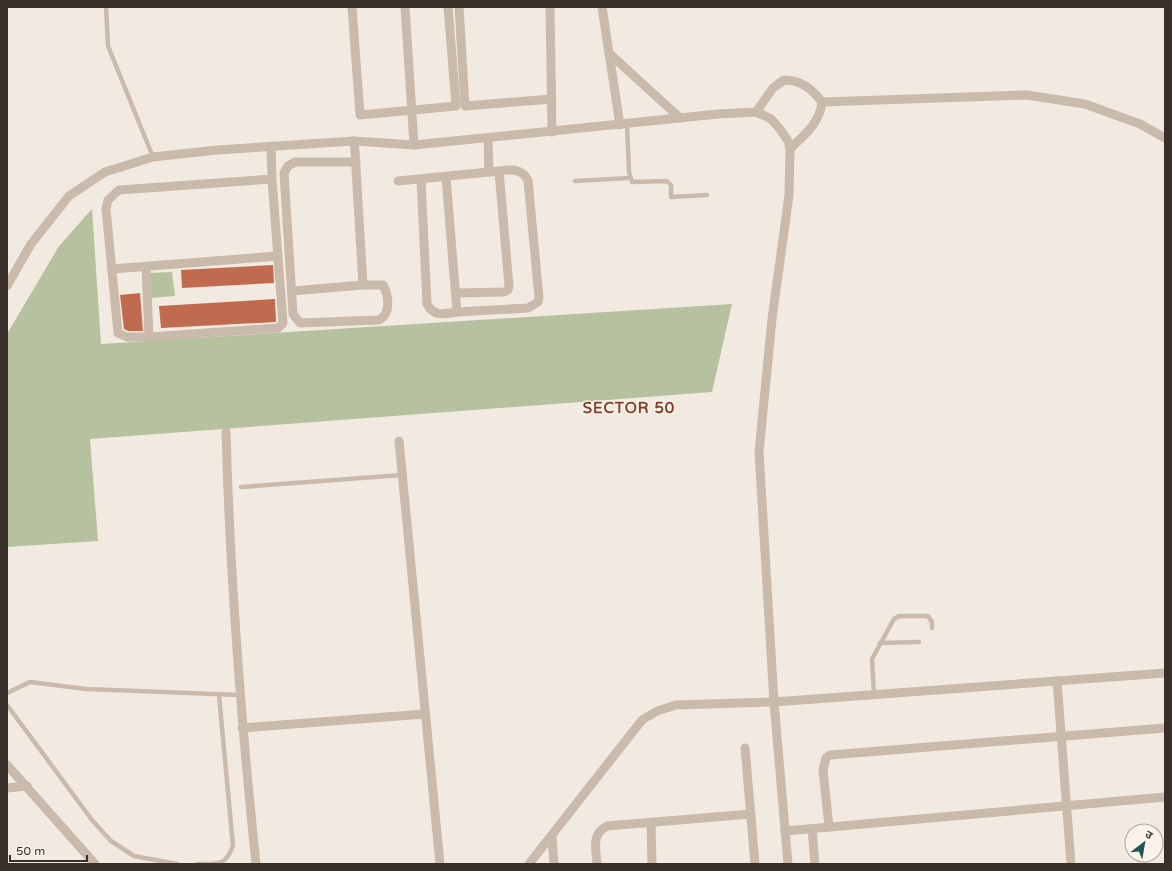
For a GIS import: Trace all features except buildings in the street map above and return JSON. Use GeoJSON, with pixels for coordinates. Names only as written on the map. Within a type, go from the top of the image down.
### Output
{"type":"FeatureCollection","features":[{"type":"Feature","properties":{"kind":"street"},"geometry":{"type":"LineString","coordinates":[[352,7],[360,115],[456,106],[448,7]]}},
{"type":"Feature","properties":{"kind":"street"},"geometry":{"type":"LineString","coordinates":[[405,7],[413,111],[414,145]]}},
{"type":"Feature","properties":{"kind":"street"},"geometry":{"type":"LineString","coordinates":[[459,7],[464,106],[552,99]]}},
{"type":"Feature","properties":{"kind":"street"},"geometry":{"type":"LineString","coordinates":[[550,7],[552,132]]}},
{"type":"Feature","properties":{"kind":"street"},"geometry":{"type":"LineString","coordinates":[[602,7],[624,125]]}},
{"type":"Feature","properties":{"kind":"street"},"geometry":{"type":"LineString","coordinates":[[610,54],[680,118]]}},
{"type":"Feature","properties":{"kind":"street"},"geometry":{"type":"LineString","coordinates":[[756,112],[773,88],[784,80],[802,83],[813,91],[822,102],[821,112],[817,121],[790,149]]}},
{"type":"Feature","properties":{"kind":"street"},"geometry":{"type":"LineString","coordinates":[[822,102],[1027,95],[1085,104],[1140,124],[1165,138]]}},
{"type":"Feature","properties":{"kind":"street"},"geometry":{"type":"LineString","coordinates":[[7,286],[31,244],[69,196],[105,172],[153,157],[354,141],[414,145],[624,125],[680,118],[756,112],[771,120],[780,129],[788,141],[790,149],[789,195],[772,319],[759,452],[774,702],[787,864]]}},
{"type":"Feature","properties":{"kind":"street"},"geometry":{"type":"LineString","coordinates":[[488,138],[489,172]]}},
{"type":"Feature","properties":{"kind":"street"},"geometry":{"type":"LineString","coordinates":[[354,141],[363,285]]}},
{"type":"Feature","properties":{"kind":"street"},"geometry":{"type":"LineString","coordinates":[[272,147],[272,179],[282,323],[278,328],[149,337],[123,336],[118,333],[116,327],[106,209],[108,200],[119,190],[272,179]]}},
{"type":"Feature","properties":{"kind":"street"},"geometry":{"type":"LineString","coordinates":[[292,291],[363,285],[383,285],[386,291],[387,308],[384,317],[379,320],[300,323],[293,314],[284,173],[288,166],[295,162],[356,162]]}},
{"type":"Feature","properties":{"kind":"street"},"geometry":{"type":"LineString","coordinates":[[398,181],[421,180],[499,171],[517,170],[524,172],[528,180],[538,302],[528,308],[438,314],[431,311],[428,304],[421,180]]}},
{"type":"Feature","properties":{"kind":"street"},"geometry":{"type":"LineString","coordinates":[[456,293],[504,292],[508,290],[509,286],[499,171]]}},
{"type":"Feature","properties":{"kind":"street"},"geometry":{"type":"LineString","coordinates":[[446,177],[457,312]]}},
{"type":"Feature","properties":{"kind":"street"},"geometry":{"type":"LineString","coordinates":[[112,269],[278,256]]}},
{"type":"Feature","properties":{"kind":"street"},"geometry":{"type":"LineString","coordinates":[[146,267],[149,337]]}},
{"type":"Feature","properties":{"kind":"street"},"geometry":{"type":"LineString","coordinates":[[226,432],[228,499],[242,728],[256,864]]}},
{"type":"Feature","properties":{"kind":"street"},"geometry":{"type":"LineString","coordinates":[[399,441],[440,864]]}},
{"type":"Feature","properties":{"kind":"street"},"geometry":{"type":"LineString","coordinates":[[529,864],[552,837],[642,720],[657,712],[676,705],[774,702],[1165,673]]}},
{"type":"Feature","properties":{"kind":"street"},"geometry":{"type":"LineString","coordinates":[[1057,681],[1071,864]]}},
{"type":"Feature","properties":{"kind":"street"},"geometry":{"type":"LineString","coordinates":[[242,728],[425,714]]}},
{"type":"Feature","properties":{"kind":"street"},"geometry":{"type":"LineString","coordinates":[[829,827],[823,770],[826,758],[830,755],[1165,728]]}},
{"type":"Feature","properties":{"kind":"street"},"geometry":{"type":"LineString","coordinates":[[745,748],[755,864]]}},
{"type":"Feature","properties":{"kind":"street"},"geometry":{"type":"LineString","coordinates":[[7,765],[95,864]]}},
{"type":"Feature","properties":{"kind":"street"},"geometry":{"type":"LineString","coordinates":[[7,788],[27,786]]}},
{"type":"Feature","properties":{"kind":"street"},"geometry":{"type":"LineString","coordinates":[[785,831],[1165,797]]}},
{"type":"Feature","properties":{"kind":"street"},"geometry":{"type":"LineString","coordinates":[[597,864],[596,836],[599,830],[607,826],[751,814]]}},
{"type":"Feature","properties":{"kind":"street"},"geometry":{"type":"LineString","coordinates":[[651,823],[652,864]]}},
{"type":"Feature","properties":{"kind":"street"},"geometry":{"type":"LineString","coordinates":[[812,829],[814,864]]}},
{"type":"Feature","properties":{"kind":"street"},"geometry":{"type":"LineString","coordinates":[[552,837],[554,864]]}},
{"type":"Feature","properties":{"kind":"lane"},"geometry":{"type":"LineString","coordinates":[[106,7],[108,46],[153,157]]}},
{"type":"Feature","properties":{"kind":"lane"},"geometry":{"type":"LineString","coordinates":[[624,125],[630,178],[632,182],[667,181],[671,185],[671,197],[707,195]]}},
{"type":"Feature","properties":{"kind":"lane"},"geometry":{"type":"LineString","coordinates":[[575,181],[630,178]]}},
{"type":"Feature","properties":{"kind":"lane"},"geometry":{"type":"LineString","coordinates":[[241,488],[402,475]]}},
{"type":"Feature","properties":{"kind":"lane"},"geometry":{"type":"LineString","coordinates":[[874,695],[872,659],[894,619],[899,616],[928,616],[932,622],[932,628]]}},
{"type":"Feature","properties":{"kind":"lane"},"geometry":{"type":"LineString","coordinates":[[880,643],[920,642]]}},
{"type":"Feature","properties":{"kind":"lane"},"geometry":{"type":"LineString","coordinates":[[7,693],[30,682],[86,689],[240,696]]}},
{"type":"Feature","properties":{"kind":"lane"},"geometry":{"type":"LineString","coordinates":[[197,864],[221,864],[228,858],[233,846],[219,695]]}},
{"type":"Feature","properties":{"kind":"lane"},"geometry":{"type":"LineString","coordinates":[[7,705],[92,820],[111,841],[134,856],[177,864]]}},
{"type":"Feature","properties":{"kind":"green space"},"geometry":{"type":"Polygon","coordinates":[[[92,209],[101,344],[732,304],[712,392],[90,439],[98,541],[7,547],[7,334],[59,246],[92,209]]]}},
{"type":"Feature","properties":{"kind":"green space"},"geometry":{"type":"Polygon","coordinates":[[[172,272],[175,296],[151,298],[149,273],[172,272]]]}},
{"type":"Feature","properties":{"kind":"district","name":"SECTOR 50"},"geometry":{"type":"Point","coordinates":[629,408]}}]}
